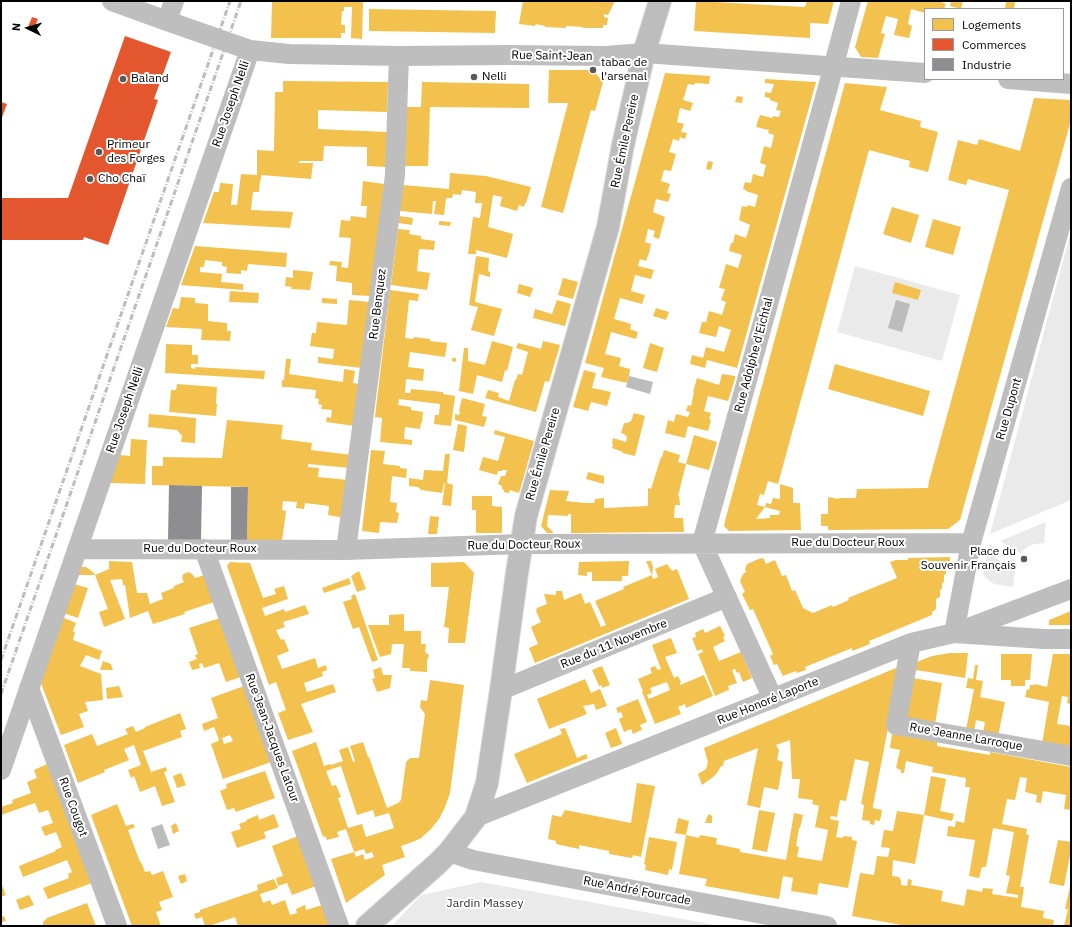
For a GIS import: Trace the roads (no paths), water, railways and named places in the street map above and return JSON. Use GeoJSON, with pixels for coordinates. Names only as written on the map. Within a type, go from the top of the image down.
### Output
{"type":"FeatureCollection","features":[{"type":"Feature","properties":{"kind":"main road","name":"Rue Émile Pereire"},"geometry":{"type":"LineString","coordinates":[[367,926],[449,852],[476,817],[487,783],[526,516],[608,227],[623,145],[644,53],[660,1]]}},
{"type":"Feature","properties":{"kind":"street","name":"Rue Saint-Jean"},"geometry":{"type":"LineString","coordinates":[[112,1],[167,22],[250,50],[289,54],[399,56],[605,56],[644,53],[924,73]]}},
{"type":"Feature","properties":{"kind":"street"},"geometry":{"type":"LineString","coordinates":[[167,22],[174,1]]}},
{"type":"Feature","properties":{"kind":"street","name":"Rue Adolphe d'Eichtal"},"geometry":{"type":"LineString","coordinates":[[702,543],[851,1]]}},
{"type":"Feature","properties":{"kind":"street","name":"Rue Joseph Nelli"},"geometry":{"type":"LineString","coordinates":[[1,770],[250,50]]}},
{"type":"Feature","properties":{"kind":"street","name":"Rue Benquez"},"geometry":{"type":"LineString","coordinates":[[346,550],[395,175],[399,56]]}},
{"type":"Feature","properties":{"kind":"street"},"geometry":{"type":"LineString","coordinates":[[1021,80],[1071,84]]}},
{"type":"Feature","properties":{"kind":"street","name":"Rue Dupont"},"geometry":{"type":"LineString","coordinates":[[954,633],[971,543],[1071,188]]}},
{"type":"Feature","properties":{"kind":"street"},"geometry":{"type":"LineString","coordinates":[[702,543],[773,699]]}},
{"type":"Feature","properties":{"kind":"street","name":"Rue du Docteur Roux"},"geometry":{"type":"LineString","coordinates":[[77,549],[346,550],[522,544],[971,543]]}},
{"type":"Feature","properties":{"kind":"street","name":"Rue Jean-Jacques Latour"},"geometry":{"type":"LineString","coordinates":[[204,549],[339,926]]}},
{"type":"Feature","properties":{"kind":"street"},"geometry":{"type":"LineString","coordinates":[[954,633],[1071,589]]}},
{"type":"Feature","properties":{"kind":"street","name":"Rue du 11 Novembre"},"geometry":{"type":"LineString","coordinates":[[501,690],[727,597]]}},
{"type":"Feature","properties":{"kind":"street","name":"Rue Honoré Laporte"},"geometry":{"type":"LineString","coordinates":[[476,817],[911,643],[954,633],[1044,639],[1071,639]]}},
{"type":"Feature","properties":{"kind":"street","name":"Rue Jeanne Larroque"},"geometry":{"type":"LineString","coordinates":[[911,643],[896,725],[1071,756]]}},
{"type":"Feature","properties":{"kind":"street","name":"Rue Cougot"},"geometry":{"type":"LineString","coordinates":[[29,688],[117,926]]}},
{"type":"Feature","properties":{"kind":"street","name":"Rue André Fourcade"},"geometry":{"type":"LineString","coordinates":[[449,852],[473,860],[827,926]]}},
{"type":"Feature","properties":{"kind":"railway"},"geometry":{"type":"LineString","coordinates":[[1,660],[230,1]]}},
{"type":"Feature","properties":{"kind":"railway"},"geometry":{"type":"LineString","coordinates":[[1,694],[241,1]]}},
{"type":"Feature","properties":{"kind":"place","name":"tabac de l'arsenal"},"geometry":{"type":"Point","coordinates":[593,70]}},
{"type":"Feature","properties":{"kind":"place","name":"Nelli"},"geometry":{"type":"Point","coordinates":[474,77]}},
{"type":"Feature","properties":{"kind":"place","name":"Baland"},"geometry":{"type":"Point","coordinates":[123,79]}},
{"type":"Feature","properties":{"kind":"place","name":"Primeur des Forges"},"geometry":{"type":"Point","coordinates":[99,152]}},
{"type":"Feature","properties":{"kind":"place","name":"Cho Chaï"},"geometry":{"type":"Point","coordinates":[90,179]}},
{"type":"Feature","properties":{"kind":"place","name":"Place du Souvenir Français"},"geometry":{"type":"Point","coordinates":[1024,559]}},
{"type":"Feature","properties":{"kind":"park label","name":"Jardin Massey"},"geometry":{"type":"Point","coordinates":[485,904]}}]}
